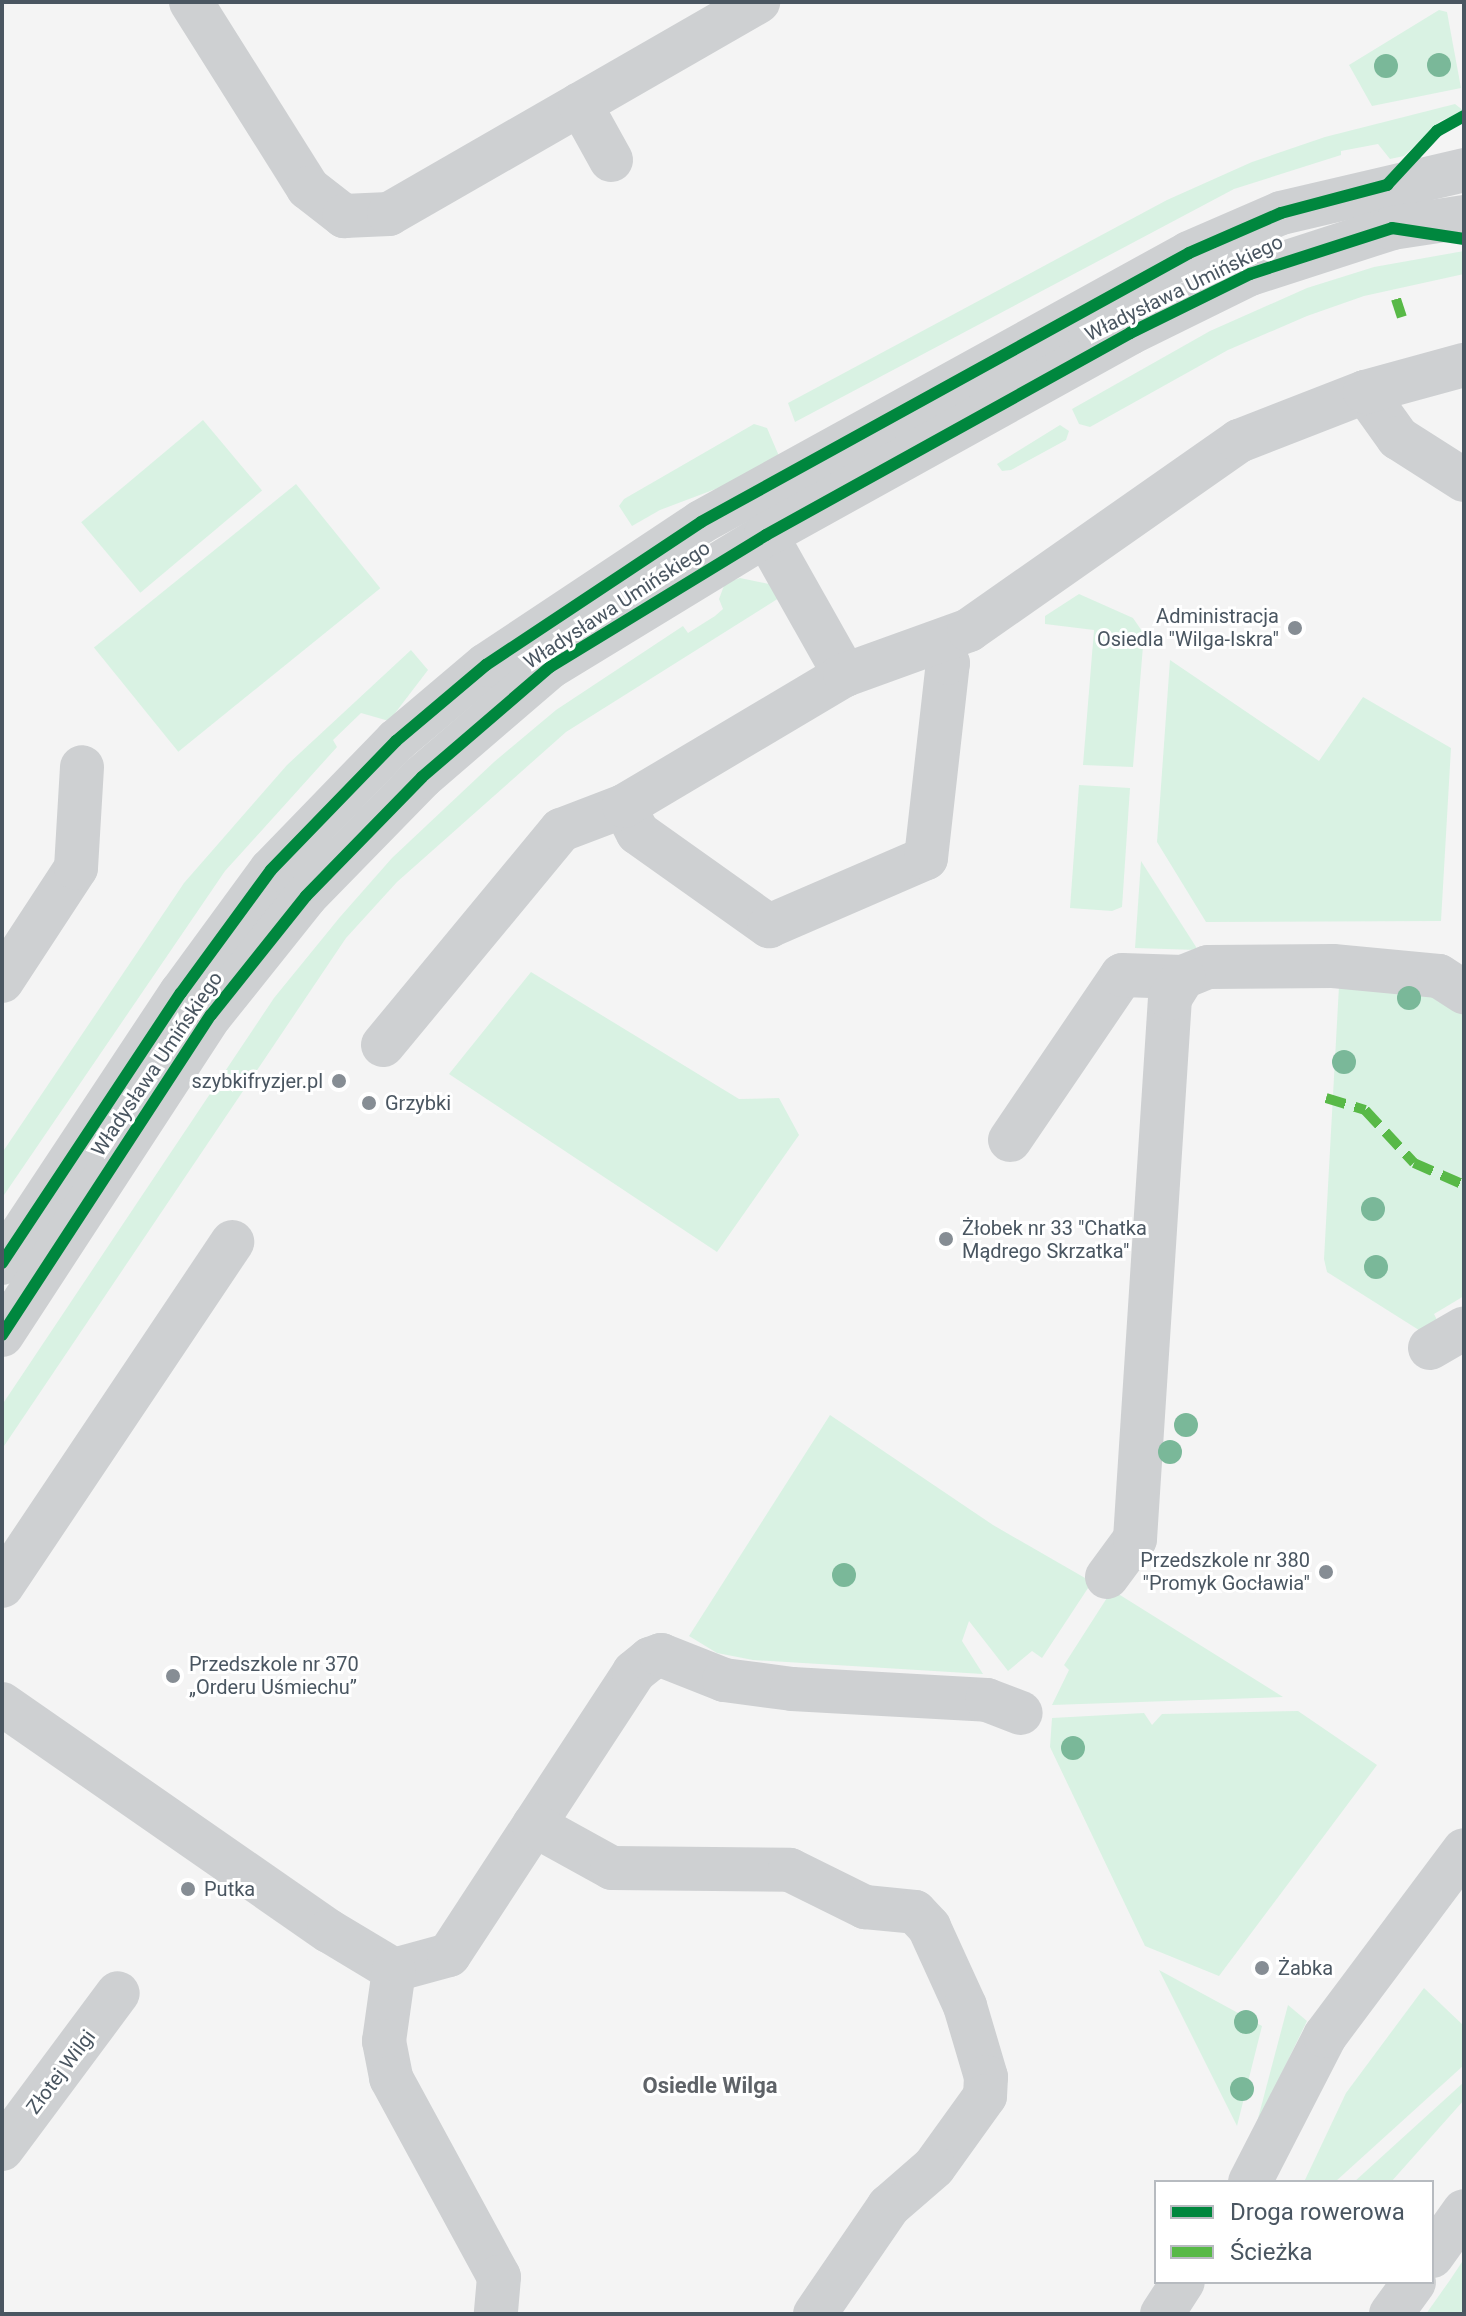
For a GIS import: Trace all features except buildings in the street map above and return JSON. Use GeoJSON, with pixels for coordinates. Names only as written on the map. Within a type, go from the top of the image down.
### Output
{"type":"FeatureCollection","features":[{"type":"Feature","properties":{"kind":"street"},"geometry":{"type":"LineString","coordinates":[[191,2],[308,188],[344,216],[389,214],[758,2]]}},
{"type":"Feature","properties":{"kind":"street"},"geometry":{"type":"LineString","coordinates":[[580,104],[611,160]]}},
{"type":"Feature","properties":{"kind":"street","name":"Władysława Umińskiego"},"geometry":{"type":"LineString","coordinates":[[2,1263],[181,993],[271,870],[396,741],[486,665],[701,522],[1189,253],[1281,213],[1464,170]]}},
{"type":"Feature","properties":{"kind":"street","name":"Władysława Umińskiego"},"geometry":{"type":"LineString","coordinates":[[2,1335],[211,1015],[306,896],[422,777],[550,667],[766,535],[1130,333],[1250,274],[1392,228],[1464,217]]}},
{"type":"Feature","properties":{"kind":"street"},"geometry":{"type":"LineString","coordinates":[[383,1045],[561,830],[624,806],[845,675],[938,643],[986,620],[1239,441],[1365,392],[1464,365]]}},
{"type":"Feature","properties":{"kind":"street"},"geometry":{"type":"LineString","coordinates":[[1365,392],[1398,438],[1464,480]]}},
{"type":"Feature","properties":{"kind":"street"},"geometry":{"type":"LineString","coordinates":[[766,535],[845,675]]}},
{"type":"Feature","properties":{"kind":"street"},"geometry":{"type":"LineString","coordinates":[[624,806],[638,833],[769,926],[926,858],[948,663],[938,643]]}},
{"type":"Feature","properties":{"kind":"street"},"geometry":{"type":"LineString","coordinates":[[2,981],[76,868],[82,767]]}},
{"type":"Feature","properties":{"kind":"street"},"geometry":{"type":"LineString","coordinates":[[1010,1140],[1122,975],[1183,977],[1208,967],[1333,966],[1439,976],[1464,992]]}},
{"type":"Feature","properties":{"kind":"street"},"geometry":{"type":"LineString","coordinates":[[1107,1577],[1135,1539],[1170,998],[1183,977]]}},
{"type":"Feature","properties":{"kind":"street"},"geometry":{"type":"LineString","coordinates":[[2,1586],[232,1242]]}},
{"type":"Feature","properties":{"kind":"street"},"geometry":{"type":"LineString","coordinates":[[2,1704],[329,1931],[394,1970],[449,1955],[634,1672],[661,1655],[724,1680],[792,1689],[987,1700],[1021,1713]]}},
{"type":"Feature","properties":{"kind":"street"},"geometry":{"type":"LineString","coordinates":[[534,1825],[612,1868],[790,1870],[865,1907],[915,1912],[929,1927],[965,2006],[986,2077],[985,2096],[934,2167],[889,2206],[815,2314]]}},
{"type":"Feature","properties":{"kind":"street"},"geometry":{"type":"LineString","coordinates":[[1251,2180],[1325,2036],[1464,1850]]}},
{"type":"Feature","properties":{"kind":"street"},"geometry":{"type":"LineString","coordinates":[[394,1970],[384,2041],[391,2078],[499,2277],[496,2314]]}},
{"type":"Feature","properties":{"kind":"street","name":"Złotej Wilgi"},"geometry":{"type":"LineString","coordinates":[[2,2149],[118,1993]]}},
{"type":"Feature","properties":{"kind":"street"},"geometry":{"type":"LineString","coordinates":[[1434,2253],[1464,2211]]}},
{"type":"Feature","properties":{"kind":"street"},"geometry":{"type":"LineString","coordinates":[[1162,2314],[1182,2284]]}},
{"type":"Feature","properties":{"kind":"street"},"geometry":{"type":"LineString","coordinates":[[1391,2314],[1413,2284]]}},
{"type":"Feature","properties":{"kind":"green space"},"geometry":{"type":"Polygon","coordinates":[[[1439,10],[1447,12],[1461,88],[1372,106],[1349,65],[1439,10]]]}},
{"type":"Feature","properties":{"kind":"green space"},"geometry":{"type":"Polygon","coordinates":[[[1455,104],[1464,111],[1440,121],[1404,156],[1390,159],[1378,144],[1341,151],[1341,155],[1234,189],[795,422],[788,403],[1167,200],[1252,162],[1325,137],[1455,104]]]}},
{"type":"Feature","properties":{"kind":"green space"},"geometry":{"type":"Polygon","coordinates":[[[1464,251],[1464,274],[1364,296],[1307,316],[1228,350],[1090,427],[1079,424],[1072,409],[1210,331],[1307,288],[1374,267],[1464,251]]]}},
{"type":"Feature","properties":{"kind":"green space"},"geometry":{"type":"Polygon","coordinates":[[[203,420],[262,490],[140,593],[81,522],[203,420]]]}},
{"type":"Feature","properties":{"kind":"green space"},"geometry":{"type":"Polygon","coordinates":[[[754,424],[767,428],[779,456],[742,479],[660,510],[632,526],[619,506],[624,499],[754,424]]]}},
{"type":"Feature","properties":{"kind":"green space"},"geometry":{"type":"Polygon","coordinates":[[[1060,425],[1069,431],[1066,440],[1011,470],[1002,471],[997,464],[1060,425]]]}},
{"type":"Feature","properties":{"kind":"green space"},"geometry":{"type":"Polygon","coordinates":[[[296,484],[380,588],[178,752],[94,648],[296,484]]]}},
{"type":"Feature","properties":{"kind":"green space"},"geometry":{"type":"Polygon","coordinates":[[[740,578],[769,584],[779,598],[566,732],[397,882],[346,938],[2,1449],[2,1405],[274,998],[340,917],[392,858],[494,762],[556,710],[683,626],[688,633],[715,616],[723,609],[719,599],[725,583],[740,578]]]}},
{"type":"Feature","properties":{"kind":"green space"},"geometry":{"type":"Polygon","coordinates":[[[1079,594],[1133,618],[1144,634],[1133,767],[1083,765],[1094,630],[1045,624],[1045,616],[1079,594]]]}},
{"type":"Feature","properties":{"kind":"green space"},"geometry":{"type":"Polygon","coordinates":[[[411,650],[428,670],[389,721],[361,713],[333,740],[337,747],[225,871],[2,1198],[2,1153],[184,883],[287,765],[411,650]]]}},
{"type":"Feature","properties":{"kind":"green space"},"geometry":{"type":"Polygon","coordinates":[[[1170,660],[1319,761],[1363,697],[1451,748],[1441,921],[1206,922],[1157,842],[1170,660]]]}},
{"type":"Feature","properties":{"kind":"green space"},"geometry":{"type":"Polygon","coordinates":[[[1079,785],[1130,788],[1122,907],[1112,911],[1070,908],[1079,785]]]}},
{"type":"Feature","properties":{"kind":"green space"},"geometry":{"type":"Polygon","coordinates":[[[1141,861],[1198,950],[1135,948],[1141,861]]]}},
{"type":"Feature","properties":{"kind":"green space"},"geometry":{"type":"Polygon","coordinates":[[[531,972],[739,1099],[779,1098],[799,1135],[717,1252],[449,1074],[531,972]]]}},
{"type":"Feature","properties":{"kind":"green space"},"geometry":{"type":"Polygon","coordinates":[[[1339,986],[1434,995],[1464,1014],[1464,1296],[1434,1314],[1439,1324],[1422,1332],[1327,1272],[1324,1259],[1339,986]]]}},
{"type":"Feature","properties":{"kind":"green space"},"geometry":{"type":"Polygon","coordinates":[[[830,1415],[993,1525],[1092,1582],[1042,1658],[1032,1651],[1008,1671],[969,1621],[962,1641],[983,1674],[753,1660],[717,1653],[689,1636],[830,1415]]]}},
{"type":"Feature","properties":{"kind":"green space"},"geometry":{"type":"Polygon","coordinates":[[[1112,1590],[1283,1697],[1052,1705],[1069,1670],[1064,1665],[1112,1590]]]}},
{"type":"Feature","properties":{"kind":"green space"},"geometry":{"type":"Polygon","coordinates":[[[1298,1711],[1377,1765],[1219,1976],[1145,1946],[1050,1747],[1052,1718],[1144,1713],[1152,1725],[1162,1714],[1298,1711]]]}},
{"type":"Feature","properties":{"kind":"green space"},"geometry":{"type":"Polygon","coordinates":[[[1159,1970],[1262,2026],[1237,2126],[1159,1970]]]}},
{"type":"Feature","properties":{"kind":"green space"},"geometry":{"type":"Polygon","coordinates":[[[1424,1988],[1464,2026],[1464,2065],[1337,2180],[1305,2180],[1346,2093],[1424,1988]]]}},
{"type":"Feature","properties":{"kind":"green space"},"geometry":{"type":"Polygon","coordinates":[[[1288,2005],[1307,2021],[1256,2126],[1288,2005]]]}},
{"type":"Feature","properties":{"kind":"green space"},"geometry":{"type":"Polygon","coordinates":[[[1464,2082],[1464,2100],[1393,2180],[1356,2180],[1464,2082]]]}},
{"type":"Feature","properties":{"kind":"green space"},"geometry":{"type":"Polygon","coordinates":[[[1464,2259],[1464,2314],[1426,2314],[1450,2280],[1464,2259]]]}},
{"type":"Feature","properties":{"kind":"marked path"},"geometry":{"type":"LineString","coordinates":[[1396,299],[1402,317]]}},
{"type":"Feature","properties":{"kind":"marked path"},"geometry":{"type":"LineString","coordinates":[[1326,1098],[1365,1110],[1414,1163],[1464,1185]]}},
{"type":"Feature","properties":{"kind":"cycle path"},"geometry":{"type":"LineString","coordinates":[[2,1263],[181,993],[271,870],[396,741],[486,665],[701,522],[1189,253],[1281,213],[1387,185],[1437,131],[1464,116]]}},
{"type":"Feature","properties":{"kind":"cycle path"},"geometry":{"type":"LineString","coordinates":[[2,1335],[211,1015],[306,896],[422,777],[550,667],[766,535],[1130,333],[1250,274],[1392,228],[1464,239]]}},
{"type":"Feature","properties":{"kind":"place","name":"Administracja Osiedla \"Wilga-Iskra\""},"geometry":{"type":"Point","coordinates":[1295,628]}},
{"type":"Feature","properties":{"kind":"place","name":"szybkifryzjer.pl"},"geometry":{"type":"Point","coordinates":[339,1081]}},
{"type":"Feature","properties":{"kind":"place","name":"Grzybki"},"geometry":{"type":"Point","coordinates":[369,1103]}},
{"type":"Feature","properties":{"kind":"place","name":"Żłobek nr 33 \"Chatka Mądrego Skrzatka\""},"geometry":{"type":"Point","coordinates":[946,1239]}},
{"type":"Feature","properties":{"kind":"place","name":"Przedszkole nr 380 \"Promyk Gocławia\""},"geometry":{"type":"Point","coordinates":[1326,1572]}},
{"type":"Feature","properties":{"kind":"place","name":"Przedszkole nr 370 „Orderu Uśmiechu”"},"geometry":{"type":"Point","coordinates":[173,1676]}},
{"type":"Feature","properties":{"kind":"place","name":"Putka"},"geometry":{"type":"Point","coordinates":[188,1889]}},
{"type":"Feature","properties":{"kind":"place","name":"Żabka"},"geometry":{"type":"Point","coordinates":[1262,1968]}},
{"type":"Feature","properties":{"kind":"district","name":"Osiedle Wilga"},"geometry":{"type":"Point","coordinates":[710,2086]}}]}
